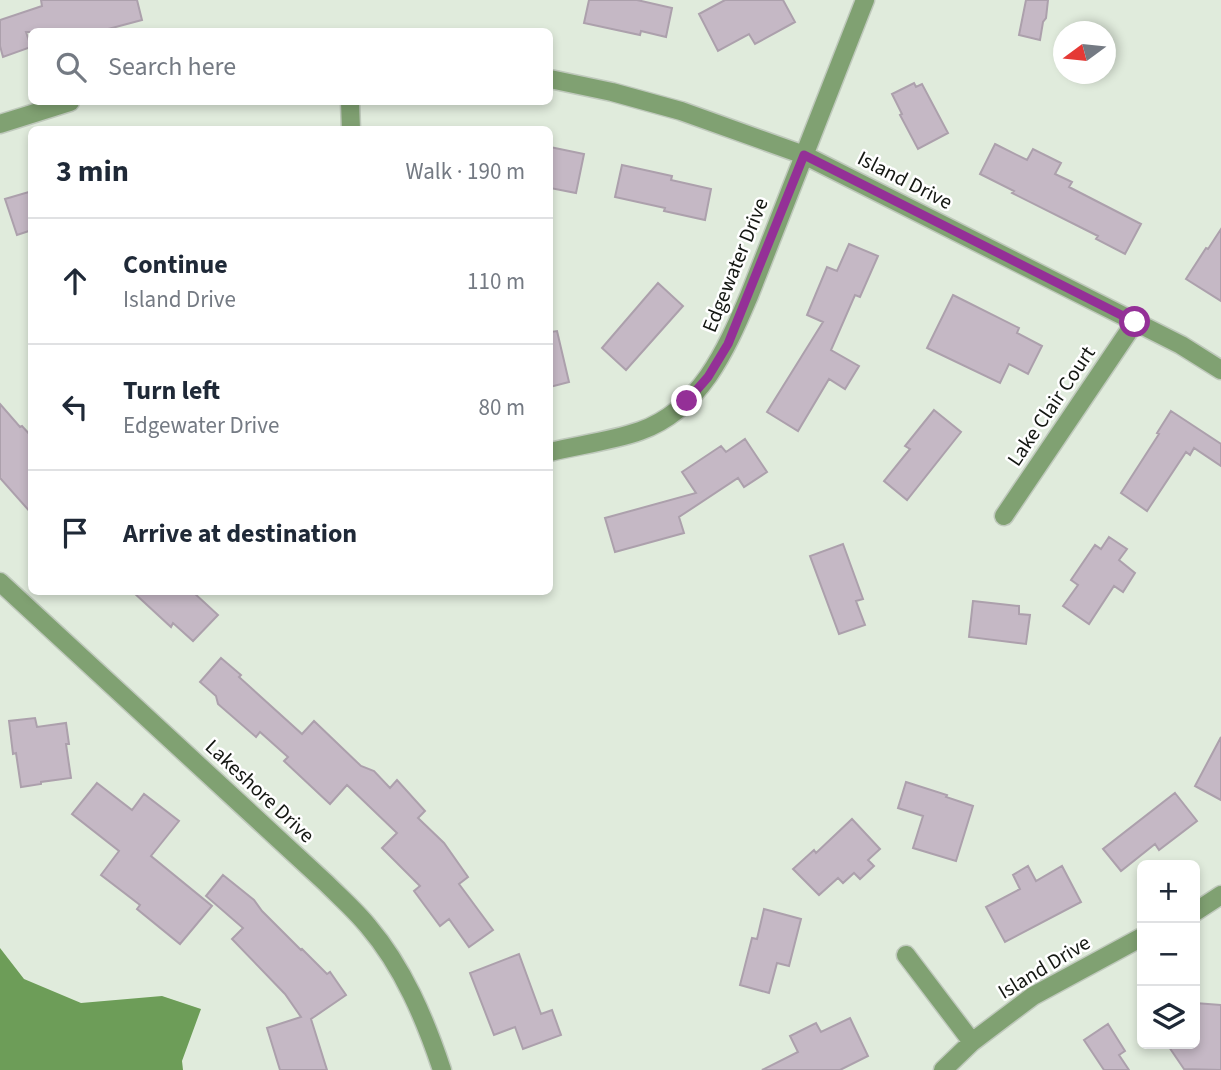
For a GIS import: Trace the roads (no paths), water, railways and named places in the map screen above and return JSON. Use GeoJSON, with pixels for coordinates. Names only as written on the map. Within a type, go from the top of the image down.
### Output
{"type":"FeatureCollection","features":[{"type":"Feature","properties":{"kind":"street","name":"Edgewater Drive"},"geometry":{"type":"LineString","coordinates":[[553,451],[642,430],[667,417],[687,401],[708,377],[728,344],[865,0]]}},
{"type":"Feature","properties":{"kind":"street","name":"Island Drive"},"geometry":{"type":"LineString","coordinates":[[553,80],[681,111],[804,155],[1181,345],[1221,370]]}},
{"type":"Feature","properties":{"kind":"street"},"geometry":{"type":"LineString","coordinates":[[0,124],[60,105]]}},
{"type":"Feature","properties":{"kind":"street"},"geometry":{"type":"LineString","coordinates":[[350,105],[351,126]]}},
{"type":"Feature","properties":{"kind":"street","name":"Lake Clair Court"},"geometry":{"type":"LineString","coordinates":[[1004,516],[1135,322]]}},
{"type":"Feature","properties":{"kind":"street","name":"Lakeshore Drive"},"geometry":{"type":"LineString","coordinates":[[0,582],[326,883],[369,926],[413,997],[442,1070]]}},
{"type":"Feature","properties":{"kind":"street"},"geometry":{"type":"LineString","coordinates":[[1200,909],[1221,895]]}},
{"type":"Feature","properties":{"kind":"street","name":"Island Drive"},"geometry":{"type":"LineString","coordinates":[[943,1070],[972,1042],[1032,996],[1137,940]]}},
{"type":"Feature","properties":{"kind":"street"},"geometry":{"type":"LineString","coordinates":[[906,955],[972,1042]]}}]}
